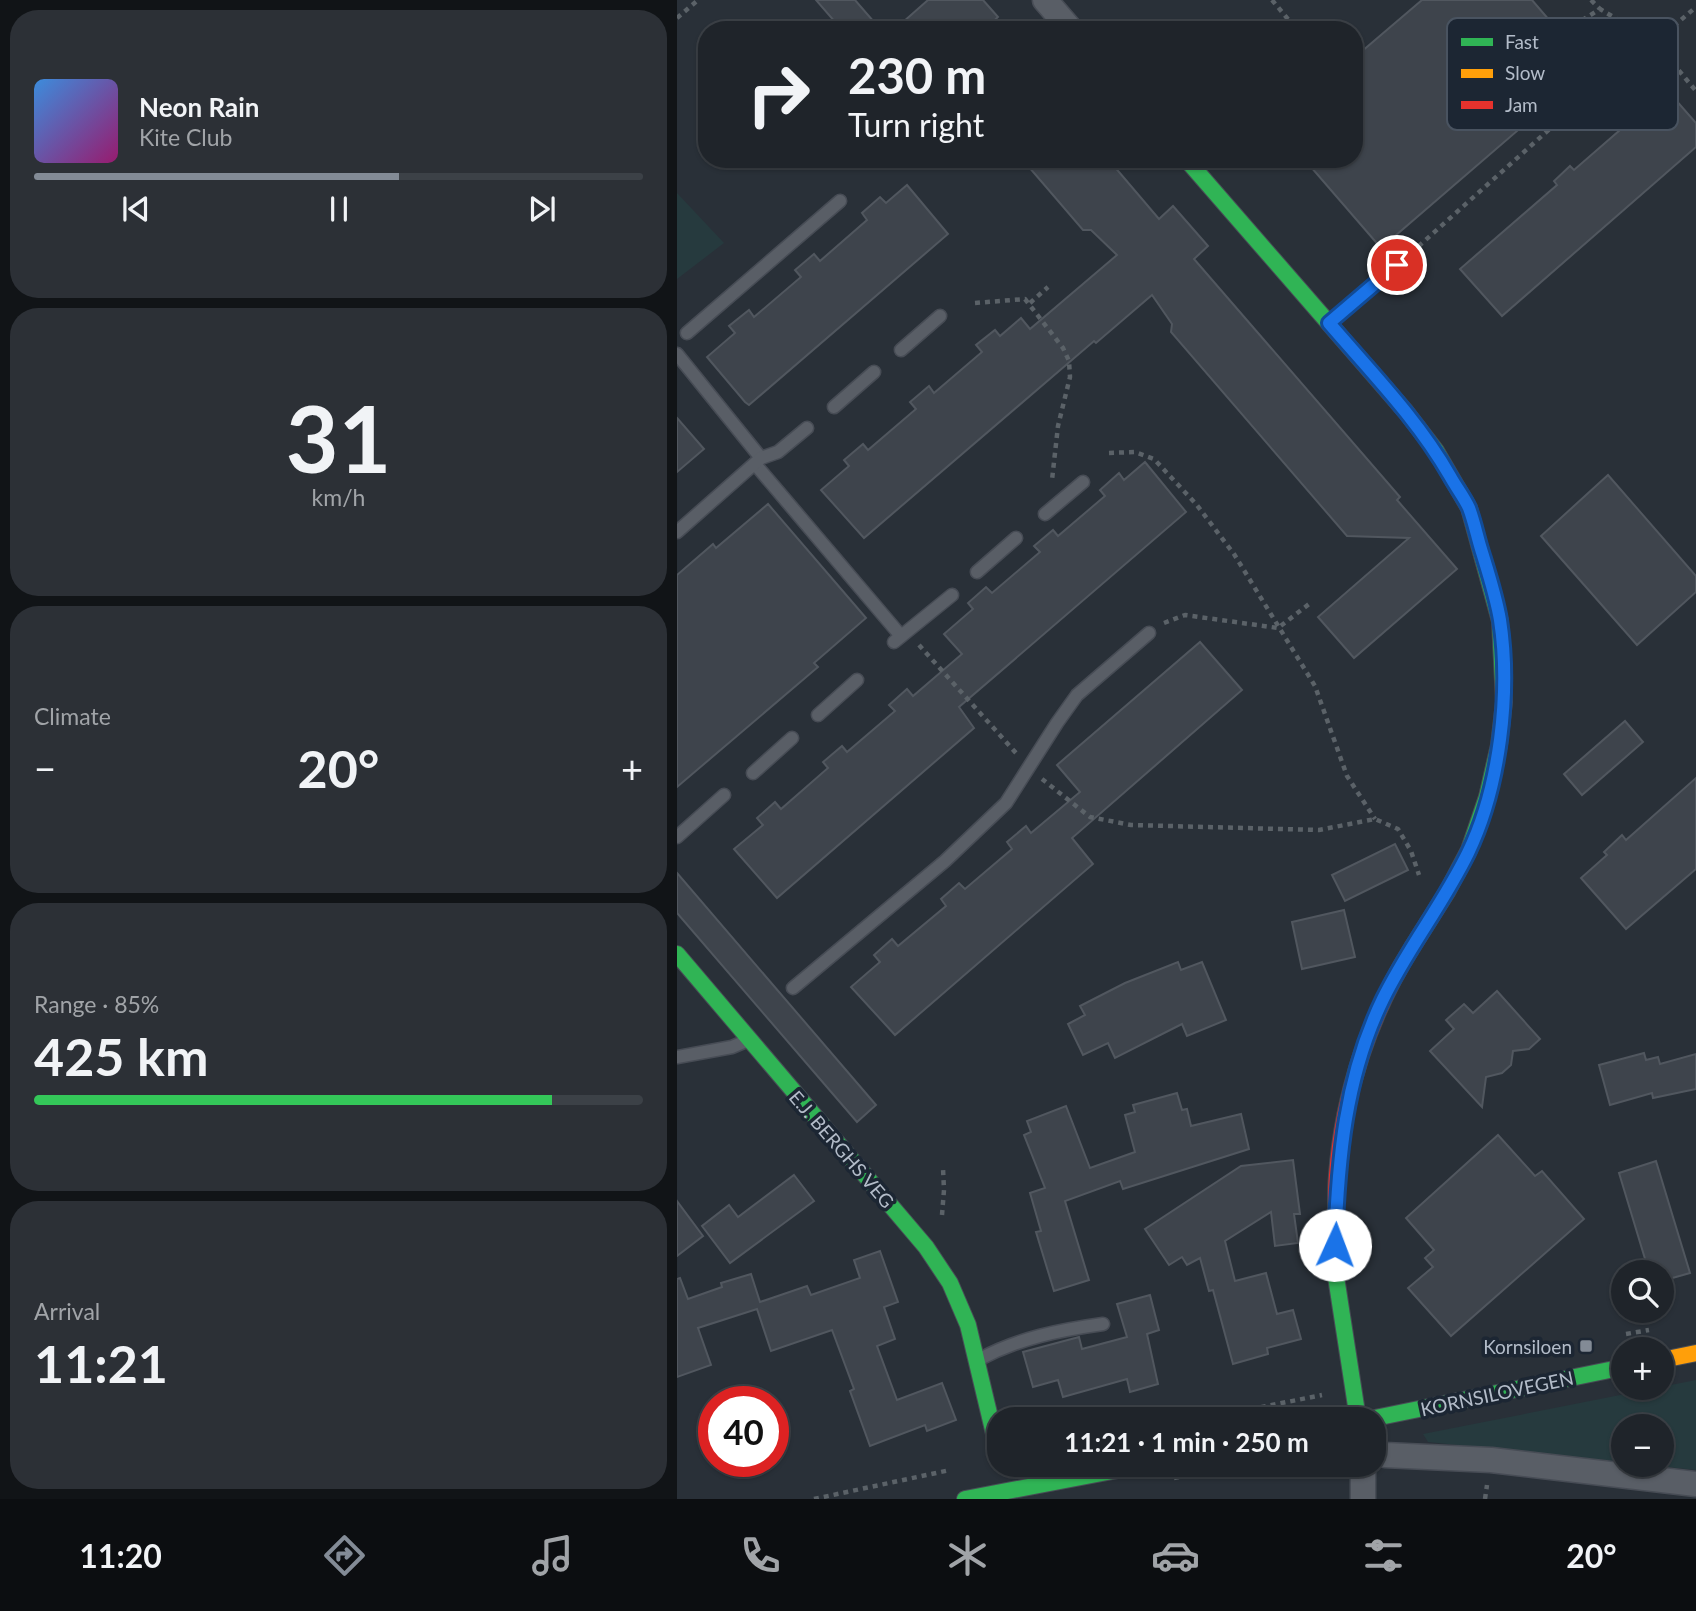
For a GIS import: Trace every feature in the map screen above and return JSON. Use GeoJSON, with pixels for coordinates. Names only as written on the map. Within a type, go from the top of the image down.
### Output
{"type":"FeatureCollection","features":[{"type":"Feature","properties":{"kind":"street"},"geometry":{"type":"LineString","coordinates":[[1045,0],[1063,21]]}},
{"type":"Feature","properties":{"kind":"street"},"geometry":{"type":"LineString","coordinates":[[1194,168],[1406,412],[1436,451],[1469,508],[1500,621],[1504,702],[1499,745],[1487,797],[1469,850],[1383,1000],[1356,1069],[1344,1121],[1337,1175],[1336,1277],[1356,1407]]}},
{"type":"Feature","properties":{"kind":"street","name":"E.J. BERGHS VEG"},"geometry":{"type":"LineString","coordinates":[[677,954],[926,1247],[950,1283],[968,1325],[988,1407]]}},
{"type":"Feature","properties":{"kind":"street"},"geometry":{"type":"LineString","coordinates":[[1674,1358],[1696,1353]]}},
{"type":"Feature","properties":{"kind":"street","name":"KORNSILOVEGEN"},"geometry":{"type":"LineString","coordinates":[[1386,1416],[1611,1370]]}},
{"type":"Feature","properties":{"kind":"street"},"geometry":{"type":"LineString","coordinates":[[1386,1455],[1491,1460],[1696,1484]]}},
{"type":"Feature","properties":{"kind":"street"},"geometry":{"type":"LineString","coordinates":[[1003,1477],[1005,1491]]}},
{"type":"Feature","properties":{"kind":"street"},"geometry":{"type":"LineString","coordinates":[[965,1499],[1080,1477]]}},
{"type":"Feature","properties":{"kind":"street"},"geometry":{"type":"LineString","coordinates":[[1363,1477],[1363,1499]]}},
{"type":"Feature","properties":{"kind":"lane"},"geometry":{"type":"LineString","coordinates":[[687,333],[840,201]]}},
{"type":"Feature","properties":{"kind":"lane"},"geometry":{"type":"LineString","coordinates":[[1329,323],[1397,265]]}},
{"type":"Feature","properties":{"kind":"lane"},"geometry":{"type":"LineString","coordinates":[[901,350],[940,316]]}},
{"type":"Feature","properties":{"kind":"lane"},"geometry":{"type":"LineString","coordinates":[[677,354],[758,461],[901,636],[952,595]]}},
{"type":"Feature","properties":{"kind":"lane"},"geometry":{"type":"LineString","coordinates":[[834,407],[874,372]]}},
{"type":"Feature","properties":{"kind":"lane"},"geometry":{"type":"LineString","coordinates":[[677,532],[758,461],[778,452],[807,428]]}},
{"type":"Feature","properties":{"kind":"lane"},"geometry":{"type":"LineString","coordinates":[[1045,514],[1083,482]]}},
{"type":"Feature","properties":{"kind":"lane"},"geometry":{"type":"LineString","coordinates":[[977,572],[1016,538]]}},
{"type":"Feature","properties":{"kind":"lane"},"geometry":{"type":"LineString","coordinates":[[793,988],[981,828],[1012,796],[1077,695],[1149,633]]}},
{"type":"Feature","properties":{"kind":"lane"},"geometry":{"type":"LineString","coordinates":[[818,715],[857,681]]}},
{"type":"Feature","properties":{"kind":"lane"},"geometry":{"type":"LineString","coordinates":[[753,773],[793,738]]}},
{"type":"Feature","properties":{"kind":"lane"},"geometry":{"type":"LineString","coordinates":[[677,837],[724,795]]}},
{"type":"Feature","properties":{"kind":"lane"},"geometry":{"type":"LineString","coordinates":[[677,1057],[732,1047],[749,1039]]}},
{"type":"Feature","properties":{"kind":"lane"},"geometry":{"type":"LineString","coordinates":[[977,1361],[1027,1339],[1055,1331],[1103,1324]]}},
{"type":"Feature","properties":{"kind":"path"},"geometry":{"type":"LineString","coordinates":[[677,18],[698,0]]}},
{"type":"Feature","properties":{"kind":"path"},"geometry":{"type":"LineString","coordinates":[[1272,0],[1290,21]]}},
{"type":"Feature","properties":{"kind":"path"},"geometry":{"type":"LineString","coordinates":[[1591,0],[1599,9],[1614,18]]}},
{"type":"Feature","properties":{"kind":"path"},"geometry":{"type":"LineString","coordinates":[[1678,22],[1696,7]]}},
{"type":"Feature","properties":{"kind":"path"},"geometry":{"type":"LineString","coordinates":[[1585,18],[1599,9]]}},
{"type":"Feature","properties":{"kind":"path"},"geometry":{"type":"LineString","coordinates":[[1678,69],[1696,91]]}},
{"type":"Feature","properties":{"kind":"path"},"geometry":{"type":"LineString","coordinates":[[1397,265],[1548,130]]}},
{"type":"Feature","properties":{"kind":"path"},"geometry":{"type":"LineString","coordinates":[[1030,303],[1048,287]]}},
{"type":"Feature","properties":{"kind":"path"},"geometry":{"type":"LineString","coordinates":[[975,303],[1025,299],[1064,348],[1069,361],[1070,377],[1054,456],[1052,499],[1056,505]]}},
{"type":"Feature","properties":{"kind":"path"},"geometry":{"type":"LineString","coordinates":[[1109,453],[1135,452],[1154,459],[1196,504],[1234,554],[1316,686],[1347,776],[1375,819],[1398,829],[1411,851],[1423,890],[1447,892]]}},
{"type":"Feature","properties":{"kind":"path"},"geometry":{"type":"LineString","coordinates":[[1149,633],[1171,619],[1185,615],[1278,628],[1309,604]]}},
{"type":"Feature","properties":{"kind":"path"},"geometry":{"type":"LineString","coordinates":[[901,636],[1029,768],[1090,817],[1131,825],[1319,830],[1375,819]]}},
{"type":"Feature","properties":{"kind":"path"},"geometry":{"type":"LineString","coordinates":[[1262,1407],[1322,1395]]}},
{"type":"Feature","properties":{"kind":"path"},"geometry":{"type":"LineString","coordinates":[[814,1499],[951,1469]]}},
{"type":"Feature","properties":{"kind":"green space"},"geometry":{"type":"Polygon","coordinates":[[[677,193],[724,243],[677,279],[677,193]]]}},
{"type":"Feature","properties":{"kind":"green space"},"geometry":{"type":"Polygon","coordinates":[[[1696,1380],[1696,1470],[1674,1468],[1674,1414],[1611,1414],[1611,1461],[1428,1442],[1423,1434],[1611,1397],[1611,1400],[1674,1400],[1674,1384],[1696,1380]]]}},
{"type":"Feature","properties":{"kind":"building"},"geometry":{"type":"Polygon","coordinates":[[[816,0],[855,0],[873,21],[834,21],[816,0]]]}},
{"type":"Feature","properties":{"kind":"building"},"geometry":{"type":"Polygon","coordinates":[[[928,0],[983,0],[998,17],[994,21],[904,21],[928,0]]]}},
{"type":"Feature","properties":{"kind":"building"},"geometry":{"type":"Polygon","coordinates":[[[1422,0],[1532,0],[1547,18],[1447,18],[1447,130],[1518,130],[1381,248],[1312,168],[1363,168],[1363,50],[1422,0]]]}},
{"type":"Feature","properties":{"kind":"building"},"geometry":{"type":"Polygon","coordinates":[[[1678,103],[1696,123],[1696,147],[1502,316],[1460,269],[1557,185],[1554,181],[1570,166],[1574,170],[1620,130],[1678,130],[1678,103]]]}},
{"type":"Feature","properties":{"kind":"building"},"geometry":{"type":"Polygon","coordinates":[[[1030,168],[1116,168],[1159,219],[1173,206],[1208,246],[1194,259],[1400,497],[1397,500],[1457,569],[1354,658],[1318,617],[1409,538],[1347,536],[1171,332],[1172,324],[1152,295],[1096,343],[1094,341],[864,538],[821,490],[849,466],[844,460],[863,444],[868,450],[916,409],[910,402],[929,386],[934,393],[982,352],[976,345],[995,330],[1000,336],[1021,318],[1030,329],[1117,255],[1091,230],[1083,230],[1030,168]]]}},
{"type":"Feature","properties":{"kind":"building"},"geometry":{"type":"Polygon","coordinates":[[[907,185],[948,234],[749,405],[707,357],[735,333],[729,326],[749,310],[754,317],[801,277],[795,270],[814,254],[820,261],[867,220],[862,213],[880,197],[886,203],[907,185]]]}},
{"type":"Feature","properties":{"kind":"building"},"geometry":{"type":"Polygon","coordinates":[[[677,418],[704,449],[677,472],[677,418]]]}},
{"type":"Feature","properties":{"kind":"building"},"geometry":{"type":"Polygon","coordinates":[[[1145,462],[1186,512],[959,707],[974,728],[777,898],[734,849],[763,825],[757,818],[775,802],[781,809],[828,768],[823,762],[842,746],[847,752],[895,711],[889,705],[907,689],[913,696],[962,654],[944,634],[973,609],[968,603],[986,587],[992,593],[1040,552],[1034,546],[1053,530],[1058,536],[1105,496],[1100,490],[1119,473],[1124,480],[1145,462]]]}},
{"type":"Feature","properties":{"kind":"building"},"geometry":{"type":"Polygon","coordinates":[[[1608,475],[1696,576],[1696,592],[1637,645],[1541,536],[1608,475]]]}},
{"type":"Feature","properties":{"kind":"building"},"geometry":{"type":"Polygon","coordinates":[[[768,504],[866,618],[814,663],[818,667],[677,787],[677,575],[713,544],[716,548],[768,504]]]}},
{"type":"Feature","properties":{"kind":"building"},"geometry":{"type":"Polygon","coordinates":[[[1200,642],[1242,690],[1072,838],[1093,864],[895,1035],[851,987],[880,962],[874,955],[892,939],[898,946],[946,906],[941,899],[959,883],[965,889],[1012,849],[1007,842],[1026,826],[1031,833],[1080,792],[1057,765],[1200,642]]]}},
{"type":"Feature","properties":{"kind":"building"},"geometry":{"type":"Polygon","coordinates":[[[1625,721],[1643,742],[1582,795],[1564,774],[1625,721]]]}},
{"type":"Feature","properties":{"kind":"building"},"geometry":{"type":"Polygon","coordinates":[[[1696,778],[1696,869],[1626,929],[1581,878],[1607,855],[1604,852],[1622,835],[1626,840],[1696,778]]]}},
{"type":"Feature","properties":{"kind":"building"},"geometry":{"type":"Polygon","coordinates":[[[1395,844],[1408,870],[1345,901],[1332,875],[1395,844]]]}},
{"type":"Feature","properties":{"kind":"building"},"geometry":{"type":"Polygon","coordinates":[[[677,873],[876,1105],[857,1122],[677,913],[677,873]]]}},
{"type":"Feature","properties":{"kind":"building"},"geometry":{"type":"Polygon","coordinates":[[[1344,910],[1355,957],[1302,969],[1292,922],[1344,910]]]}},
{"type":"Feature","properties":{"kind":"building"},"geometry":{"type":"Polygon","coordinates":[[[1178,962],[1181,970],[1202,962],[1226,1020],[1187,1036],[1182,1024],[1115,1058],[1108,1043],[1083,1055],[1068,1024],[1085,1015],[1080,1006],[1125,983],[1178,962]]]}},
{"type":"Feature","properties":{"kind":"building"},"geometry":{"type":"Polygon","coordinates":[[[1497,991],[1540,1039],[1529,1049],[1513,1051],[1511,1065],[1502,1073],[1486,1077],[1482,1107],[1430,1051],[1454,1029],[1446,1020],[1464,1004],[1473,1013],[1497,991]]]}},
{"type":"Feature","properties":{"kind":"building"},"geometry":{"type":"Polygon","coordinates":[[[1644,1053],[1646,1060],[1658,1057],[1660,1064],[1696,1054],[1696,1089],[1653,1098],[1652,1093],[1610,1105],[1599,1065],[1644,1053]]]}},
{"type":"Feature","properties":{"kind":"building"},"geometry":{"type":"Polygon","coordinates":[[[1177,1093],[1182,1110],[1187,1109],[1191,1126],[1241,1114],[1249,1149],[1123,1189],[1120,1181],[1065,1201],[1089,1280],[1054,1291],[1036,1232],[1041,1231],[1030,1193],[1045,1188],[1024,1135],[1031,1132],[1027,1121],[1066,1106],[1090,1168],[1135,1152],[1125,1115],[1135,1112],[1133,1105],[1177,1093]]]}},
{"type":"Feature","properties":{"kind":"building"},"geometry":{"type":"Polygon","coordinates":[[[1498,1135],[1535,1176],[1542,1171],[1584,1219],[1451,1336],[1408,1288],[1433,1267],[1425,1258],[1434,1250],[1406,1218],[1498,1135]]]}},
{"type":"Feature","properties":{"kind":"building"},"geometry":{"type":"Polygon","coordinates":[[[1293,1160],[1300,1214],[1294,1214],[1298,1243],[1275,1246],[1271,1212],[1225,1241],[1235,1281],[1266,1273],[1277,1314],[1293,1310],[1301,1339],[1267,1348],[1268,1354],[1233,1364],[1213,1290],[1209,1291],[1200,1258],[1187,1265],[1182,1257],[1169,1265],[1145,1229],[1241,1166],[1293,1160]]]}},
{"type":"Feature","properties":{"kind":"building"},"geometry":{"type":"Polygon","coordinates":[[[1656,1161],[1690,1273],[1674,1278],[1674,1260],[1645,1260],[1619,1173],[1656,1161]]]}},
{"type":"Feature","properties":{"kind":"building"},"geometry":{"type":"Polygon","coordinates":[[[794,1175],[814,1201],[730,1263],[702,1226],[729,1205],[738,1217],[794,1175]]]}},
{"type":"Feature","properties":{"kind":"building"},"geometry":{"type":"Polygon","coordinates":[[[677,1201],[703,1236],[677,1256],[677,1201]]]}},
{"type":"Feature","properties":{"kind":"building"},"geometry":{"type":"Polygon","coordinates":[[[880,1251],[898,1302],[884,1307],[895,1339],[877,1346],[897,1400],[942,1383],[956,1420],[927,1431],[925,1425],[870,1446],[850,1391],[854,1389],[832,1330],[771,1351],[757,1309],[698,1328],[711,1365],[677,1377],[677,1279],[680,1278],[688,1299],[722,1287],[721,1283],[751,1274],[760,1302],[807,1286],[811,1295],[860,1278],[854,1260],[880,1251]]]}},
{"type":"Feature","properties":{"kind":"building"},"geometry":{"type":"Polygon","coordinates":[[[1150,1295],[1159,1330],[1147,1334],[1158,1384],[1130,1392],[1127,1379],[1063,1397],[1058,1380],[1033,1387],[1023,1352],[1079,1337],[1082,1349],[1127,1337],[1117,1304],[1150,1295]]]}},
{"type":"Feature","properties":{"kind":"traffic: fast"},"geometry":{"type":"LineString","coordinates":[[1194,168],[1406,412],[1436,451],[1469,508],[1500,621],[1504,702],[1499,745],[1487,797],[1469,850],[1447,892],[1413,946]]}},
{"type":"Feature","properties":{"kind":"traffic: fast"},"geometry":{"type":"LineString","coordinates":[[677,954],[926,1247],[950,1283],[968,1325],[988,1407]]}},
{"type":"Feature","properties":{"kind":"traffic: fast"},"geometry":{"type":"LineString","coordinates":[[1336,1240],[1336,1277],[1356,1407]]}},
{"type":"Feature","properties":{"kind":"traffic: fast"},"geometry":{"type":"LineString","coordinates":[[1386,1416],[1611,1370]]}},
{"type":"Feature","properties":{"kind":"traffic: fast"},"geometry":{"type":"LineString","coordinates":[[965,1499],[1081,1477]]}},
{"type":"Feature","properties":{"kind":"traffic: slow"},"geometry":{"type":"LineString","coordinates":[[1674,1358],[1696,1353]]}},
{"type":"Feature","properties":{"kind":"traffic: jam"},"geometry":{"type":"LineString","coordinates":[[1336,1240],[1340,1145],[1352,1085],[1384,999],[1413,946]]}},
{"type":"Feature","properties":{"kind":"place","name":"Kornsiloen"},"geometry":{"type":"Point","coordinates":[1586,1346]}},
{"type":"Feature","properties":{"kind":"route"},"geometry":{"type":"LineString","coordinates":[[1335,1245],[1337,1175],[1344,1121],[1356,1069],[1383,1000],[1401,965],[1447,892],[1469,850],[1487,797],[1499,745],[1504,702],[1500,621],[1469,508],[1436,451],[1329,323],[1397,265]]}}]}
